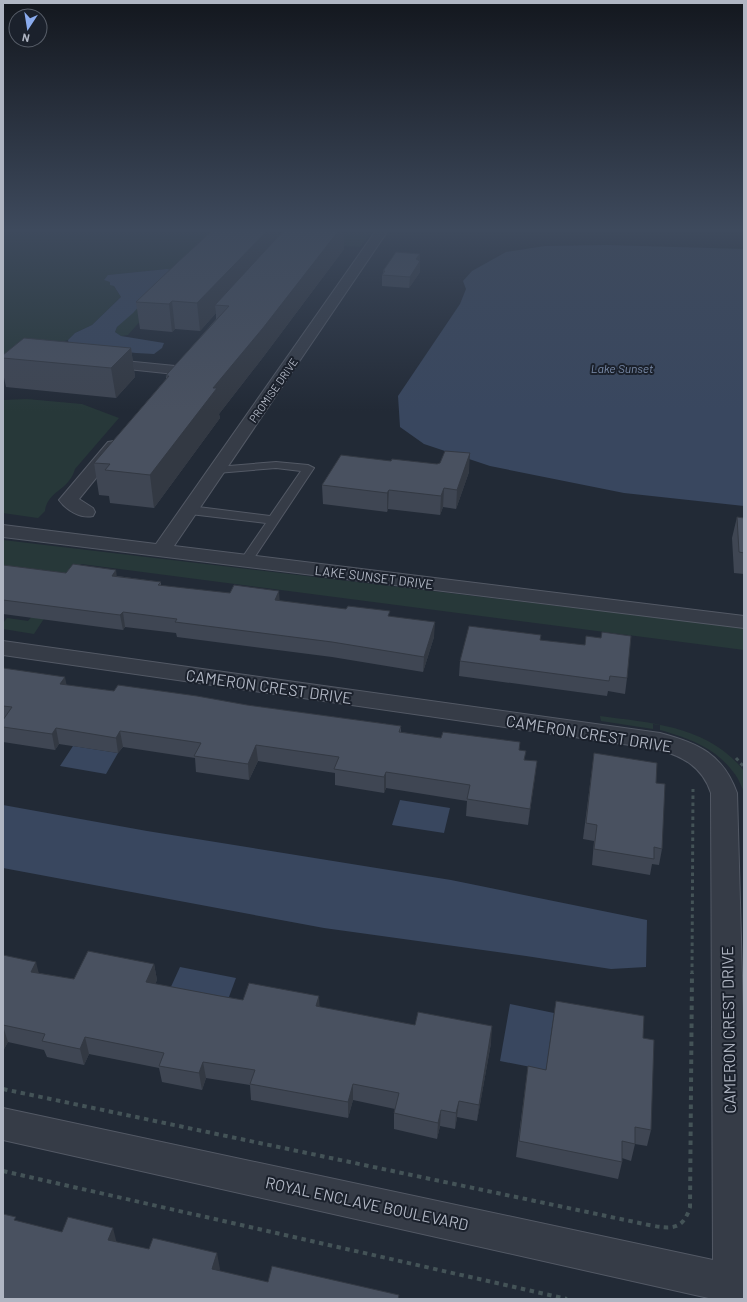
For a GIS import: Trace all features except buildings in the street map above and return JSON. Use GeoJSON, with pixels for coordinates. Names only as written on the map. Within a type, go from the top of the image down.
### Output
{"type":"FeatureCollection","features":[{"type":"Feature","properties":{"kind":"street","name":"PROMISE DRIVE"},"geometry":{"type":"LineString","coordinates":[[162,550],[341,290]]}},
{"type":"Feature","properties":{"kind":"street"},"geometry":{"type":"LineString","coordinates":[[87,362],[175,370]]}},
{"type":"Feature","properties":{"kind":"street"},"geometry":{"type":"LineString","coordinates":[[86,512],[68,500],[124,434]]}},
{"type":"Feature","properties":{"kind":"street","name":"LAKE SUNSET DRIVE"},"geometry":{"type":"LineString","coordinates":[[3,531],[744,622]]}},
{"type":"Feature","properties":{"kind":"street","name":"CAMERON CREST DRIVE"},"geometry":{"type":"LineString","coordinates":[[3,648],[660,741],[677,746],[706,762],[721,782],[724,793],[731,1291]]}},
{"type":"Feature","properties":{"kind":"street","name":"ROYAL ENCLAVE BOULEVARD"},"geometry":{"type":"LineString","coordinates":[[3,1124],[731,1291]]}},
{"type":"Feature","properties":{"kind":"lane"},"geometry":{"type":"LineString","coordinates":[[217,470],[276,465],[308,468],[246,561]]}},
{"type":"Feature","properties":{"kind":"lane"},"geometry":{"type":"LineString","coordinates":[[190,510],[273,520]]}},
{"type":"Feature","properties":{"kind":"path"},"geometry":{"type":"LineString","coordinates":[[3,1089],[641,1223],[670,1228],[678,1226],[684,1222],[690,1207],[693,788],[691,782]]}},
{"type":"Feature","properties":{"kind":"path"},"geometry":{"type":"LineString","coordinates":[[3,1171],[566,1299]]}},
{"type":"Feature","properties":{"kind":"shaded area"},"geometry":{"type":"Polygon","coordinates":[[[3,290],[116,290],[121,297],[92,325],[75,333],[68,340],[48,346],[37,353],[3,354],[3,290]]]}},
{"type":"Feature","properties":{"kind":"shaded area"},"geometry":{"type":"Polygon","coordinates":[[[152,290],[196,290],[149,311],[128,335],[121,336],[115,332],[117,327],[152,290]]]}},
{"type":"Feature","properties":{"kind":"shaded area"},"geometry":{"type":"Polygon","coordinates":[[[27,399],[82,404],[119,418],[75,469],[68,482],[52,496],[46,505],[45,511],[38,518],[3,513],[3,400],[27,399]]]}},
{"type":"Feature","properties":{"kind":"shaded area"},"geometry":{"type":"Polygon","coordinates":[[[3,540],[744,628],[744,650],[81,564],[34,634],[3,629],[3,623],[7,618],[28,621],[34,614],[3,579],[3,540]]]}},
{"type":"Feature","properties":{"kind":"shaded area"},"geometry":{"type":"Polygon","coordinates":[[[600,716],[657,725],[653,724],[653,729],[601,721],[600,716]]]}},
{"type":"Feature","properties":{"kind":"shaded area"},"geometry":{"type":"Polygon","coordinates":[[[660,725],[678,729],[697,736],[714,744],[730,756],[744,771],[744,792],[737,778],[727,764],[701,745],[660,730],[660,725]]]}},
{"type":"Feature","properties":{"kind":"water"},"geometry":{"type":"Polygon","coordinates":[[[116,290],[154,290],[133,313],[117,327],[115,332],[121,336],[164,343],[162,348],[154,354],[69,345],[68,340],[75,333],[92,325],[121,297],[116,290]]]}},
{"type":"Feature","properties":{"kind":"water","name":"Lake Sunset"},"geometry":{"type":"Polygon","coordinates":[[[466,290],[744,290],[744,506],[624,493],[490,466],[424,444],[400,427],[398,396],[460,304],[466,290]]]}},
{"type":"Feature","properties":{"kind":"water"},"geometry":{"type":"Polygon","coordinates":[[[73,746],[118,753],[106,774],[60,766],[73,746]]]}},
{"type":"Feature","properties":{"kind":"water"},"geometry":{"type":"Polygon","coordinates":[[[400,800],[450,808],[444,833],[392,825],[400,800]]]}},
{"type":"Feature","properties":{"kind":"water"},"geometry":{"type":"Polygon","coordinates":[[[3,805],[147,831],[451,880],[647,920],[646,967],[611,969],[324,928],[3,868],[3,805]]]}},
{"type":"Feature","properties":{"kind":"water"},"geometry":{"type":"Polygon","coordinates":[[[180,967],[236,978],[223,1013],[164,1002],[180,967]]]}},
{"type":"Feature","properties":{"kind":"water"},"geometry":{"type":"Polygon","coordinates":[[[510,1004],[554,1013],[546,1070],[500,1061],[510,1004]]]}}]}
